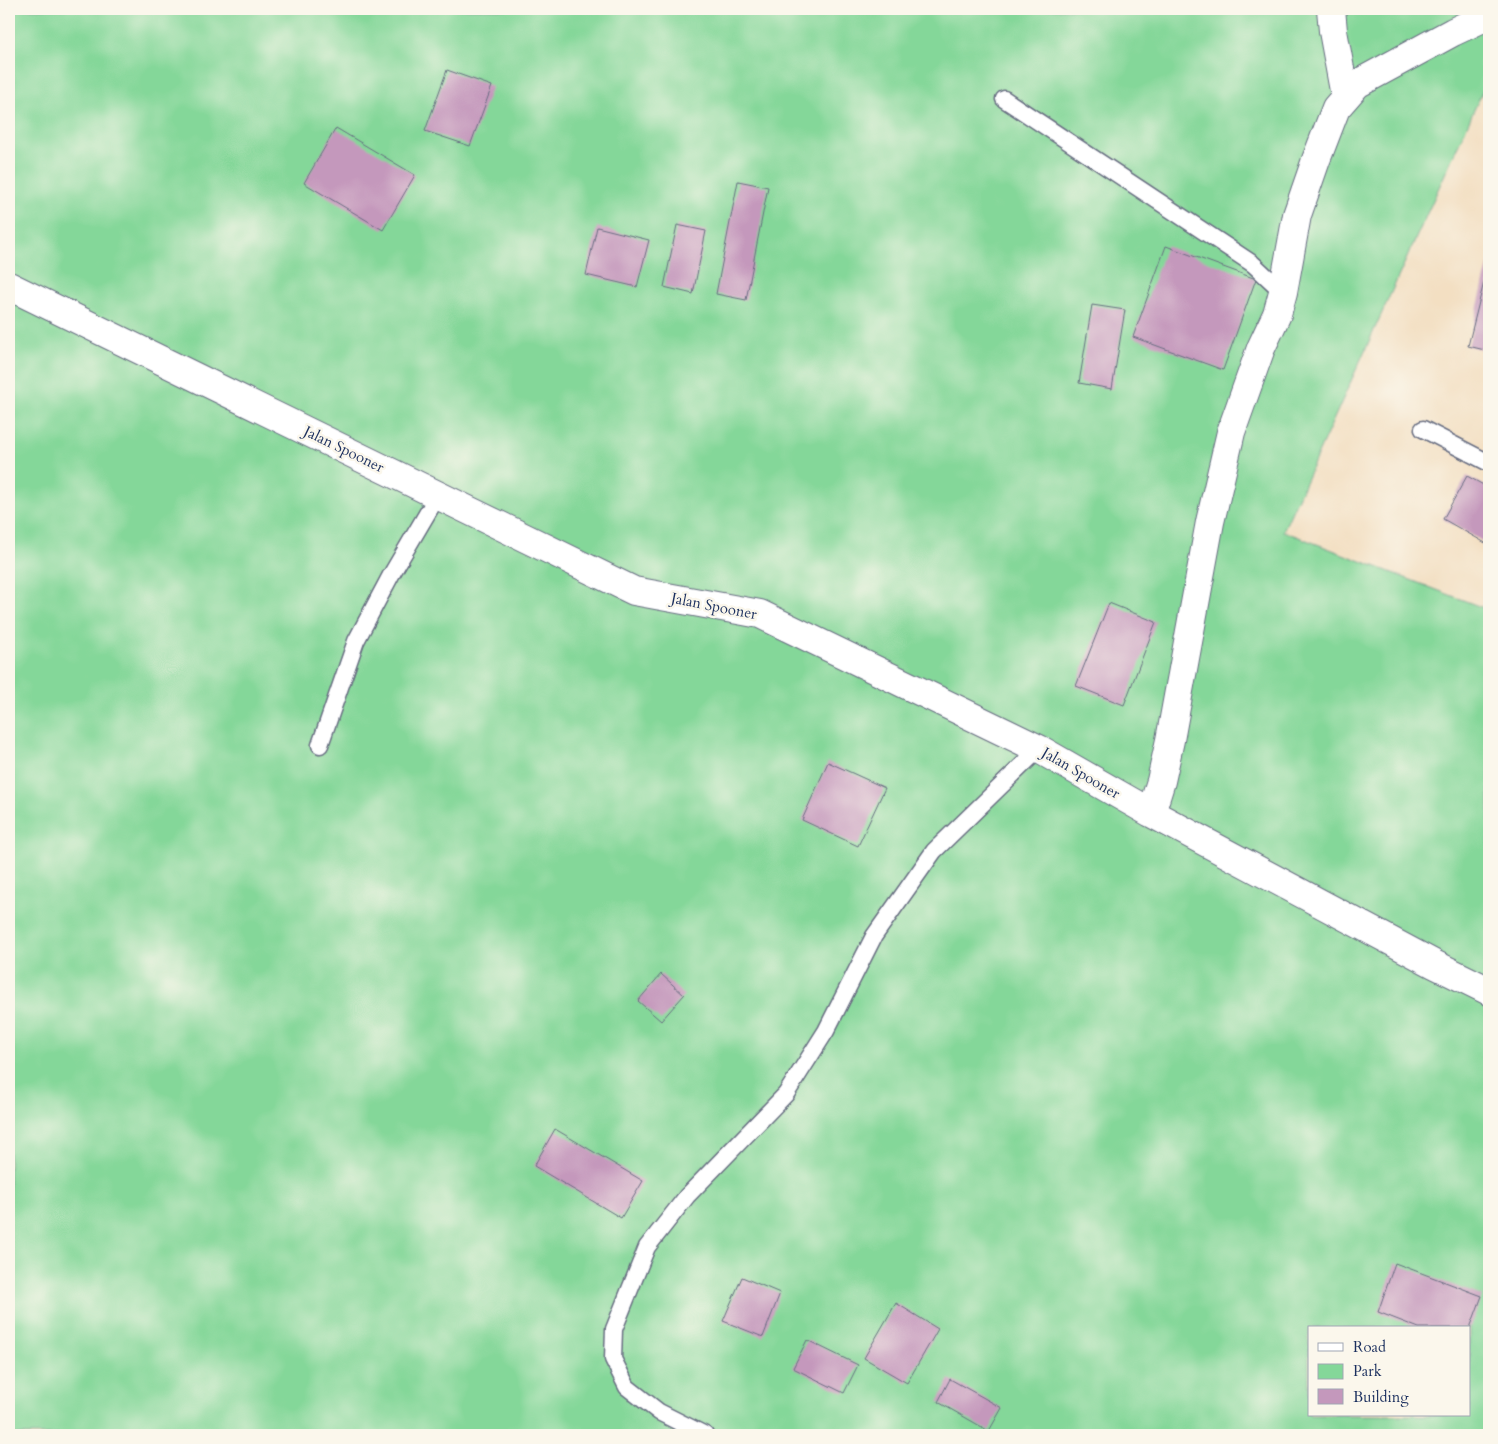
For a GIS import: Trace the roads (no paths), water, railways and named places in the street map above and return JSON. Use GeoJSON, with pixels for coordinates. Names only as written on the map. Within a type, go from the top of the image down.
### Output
{"type":"FeatureCollection","features":[{"type":"Feature","properties":{"kind":"street"},"geometry":{"type":"LineString","coordinates":[[1331,9],[1332,31],[1345,96]]}},
{"type":"Feature","properties":{"kind":"street"},"geometry":{"type":"LineString","coordinates":[[1151,814],[1170,740],[1210,522],[1231,432],[1261,348],[1277,314],[1283,292],[1297,215],[1336,108],[1357,84],[1453,32],[1489,15]]}},
{"type":"Feature","properties":{"kind":"street","name":"Jalan Spooner"},"geometry":{"type":"LineString","coordinates":[[9,286],[634,591],[760,614],[1039,749],[1151,814],[1434,964],[1489,991]]}},
{"type":"Feature","properties":{"kind":"lane"},"geometry":{"type":"LineString","coordinates":[[1004,99],[1253,264],[1283,292]]}},
{"type":"Feature","properties":{"kind":"lane"},"geometry":{"type":"LineString","coordinates":[[1423,429],[1489,463]]}},
{"type":"Feature","properties":{"kind":"lane"},"geometry":{"type":"LineString","coordinates":[[320,745],[356,641],[391,575],[438,495]]}},
{"type":"Feature","properties":{"kind":"lane"},"geometry":{"type":"LineString","coordinates":[[705,1435],[659,1412],[627,1387],[613,1359],[614,1329],[648,1247],[687,1196],[786,1094],[826,1031],[874,936],[934,851],[1039,749]]}}]}
